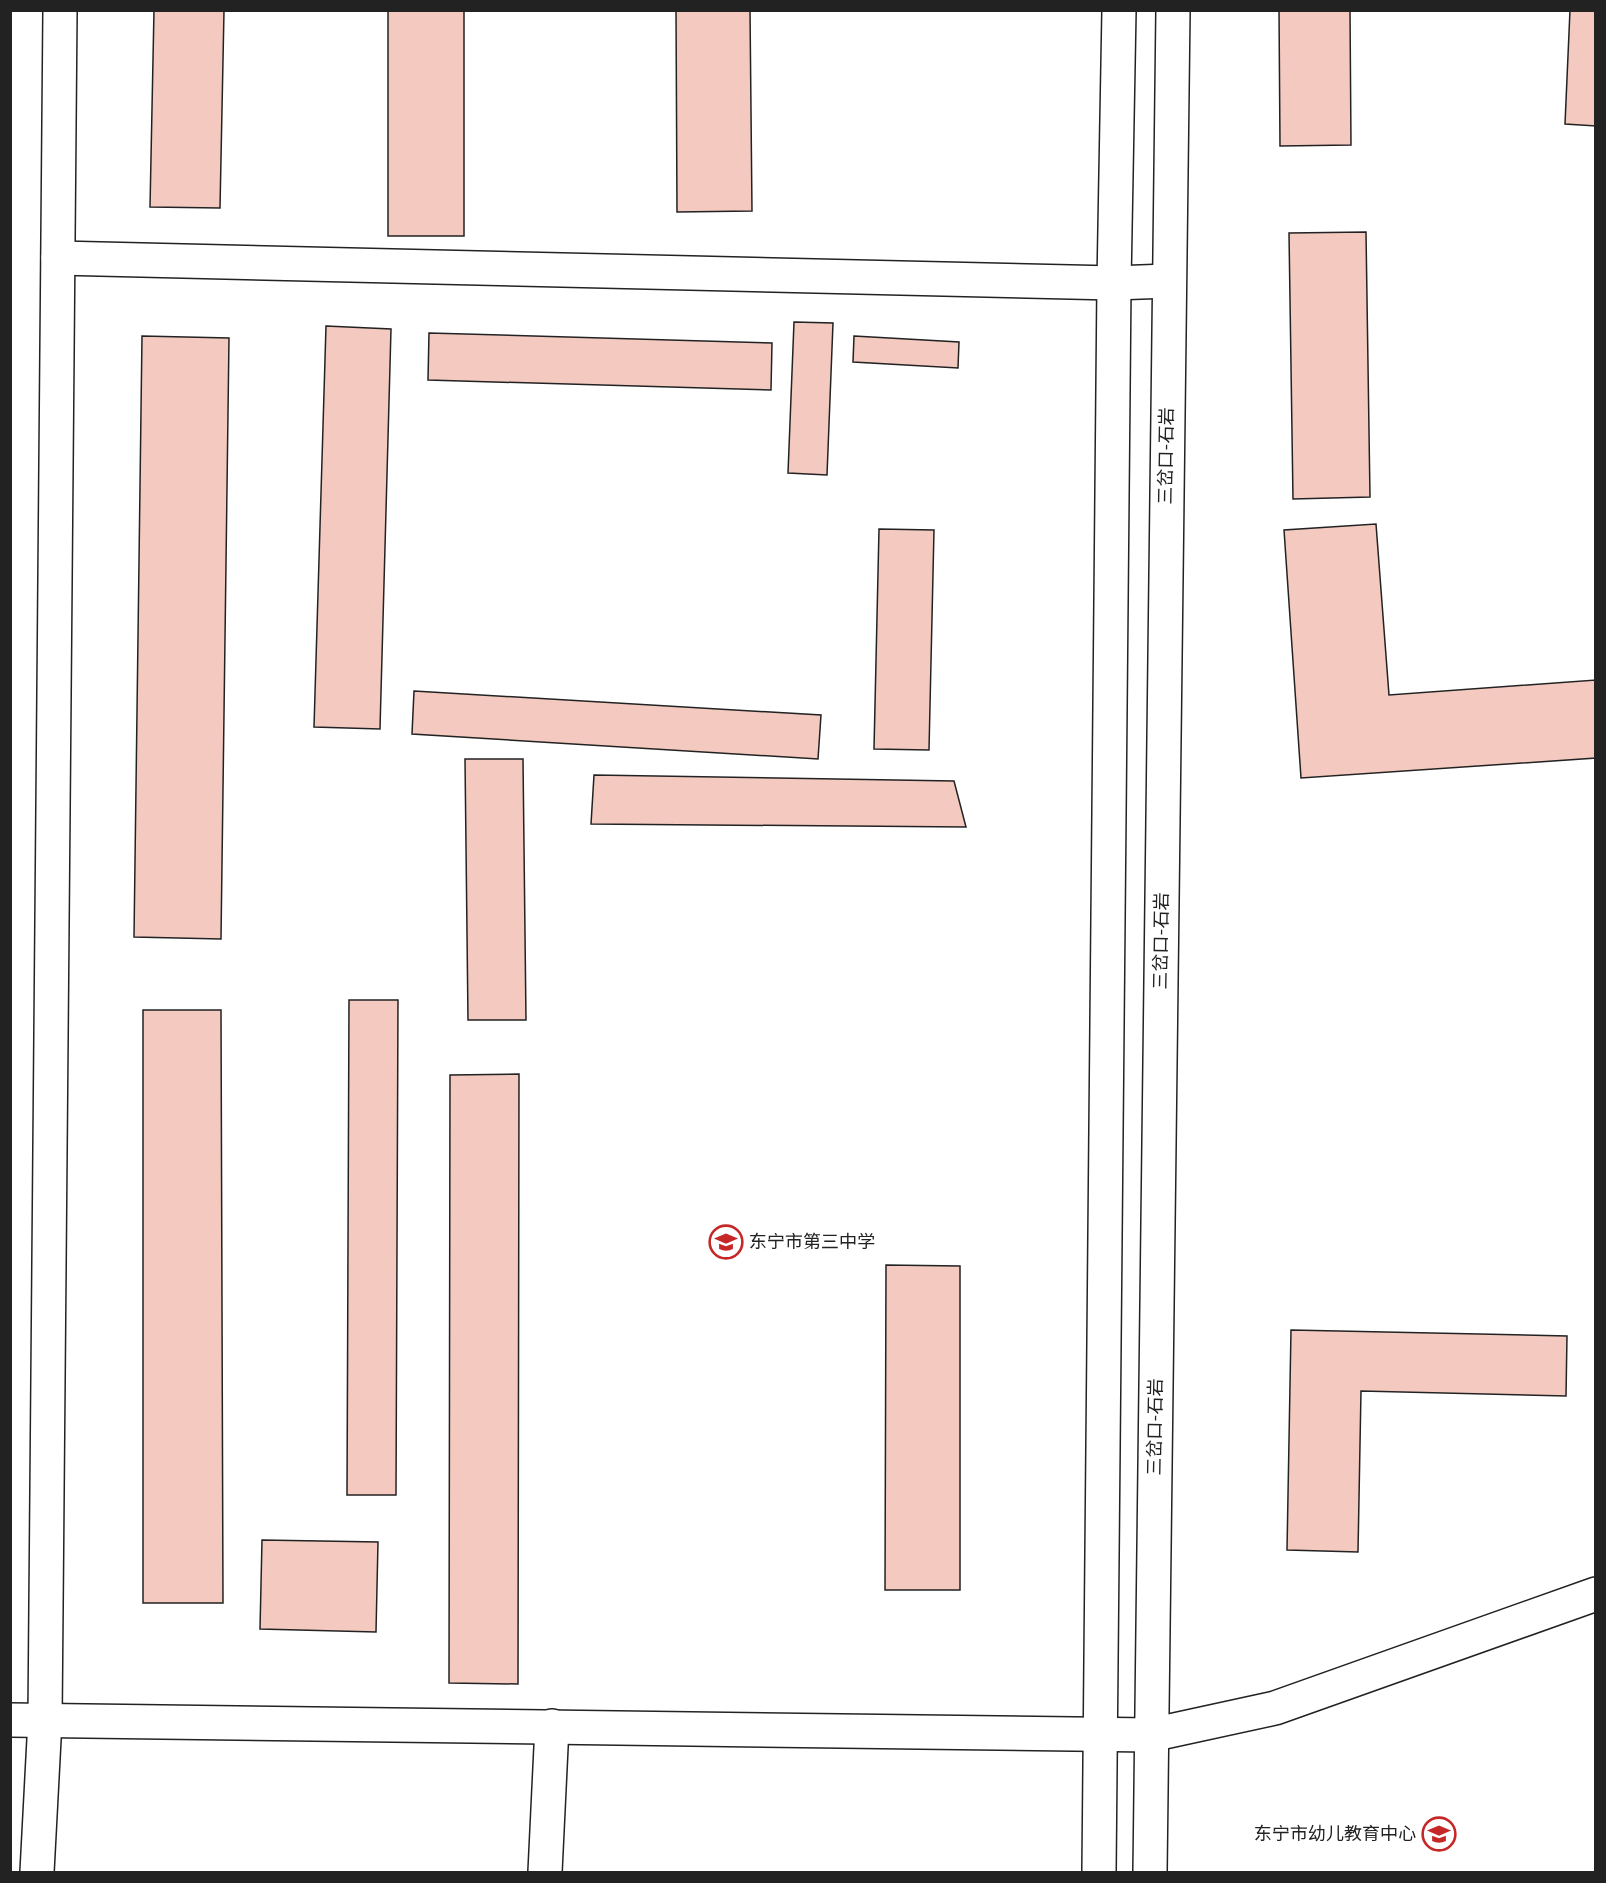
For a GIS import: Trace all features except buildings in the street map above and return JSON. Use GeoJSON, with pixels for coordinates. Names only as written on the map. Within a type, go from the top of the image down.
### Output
{"type":"FeatureCollection","features":[{"type":"Feature","properties":{"kind":"main road"},"geometry":{"type":"LineString","coordinates":[[37,1872],[45,1720],[60,10]]}},
{"type":"Feature","properties":{"kind":"main road"},"geometry":{"type":"LineString","coordinates":[[1100,1872],[1113,283],[1119,10]]}},
{"type":"Feature","properties":{"kind":"main road","name":"三岔口-石岩"},"geometry":{"type":"LineString","coordinates":[[1150,1872],[1173,10]]}},
{"type":"Feature","properties":{"kind":"main road"},"geometry":{"type":"LineString","coordinates":[[58,258],[1113,283],[1168,281]]}},
{"type":"Feature","properties":{"kind":"main road"},"geometry":{"type":"LineString","coordinates":[[10,1720],[1151,1735],[1275,1708],[1596,1594]]}},
{"type":"Feature","properties":{"kind":"main road"},"geometry":{"type":"LineString","coordinates":[[545,1872],[552,1726]]}},
{"type":"Feature","properties":{"kind":"place","name":"东宁市第三中学"},"geometry":{"type":"Point","coordinates":[726,1242]}},
{"type":"Feature","properties":{"kind":"place","name":"东宁市幼儿教育中心"},"geometry":{"type":"Point","coordinates":[1439,1834]}}]}
